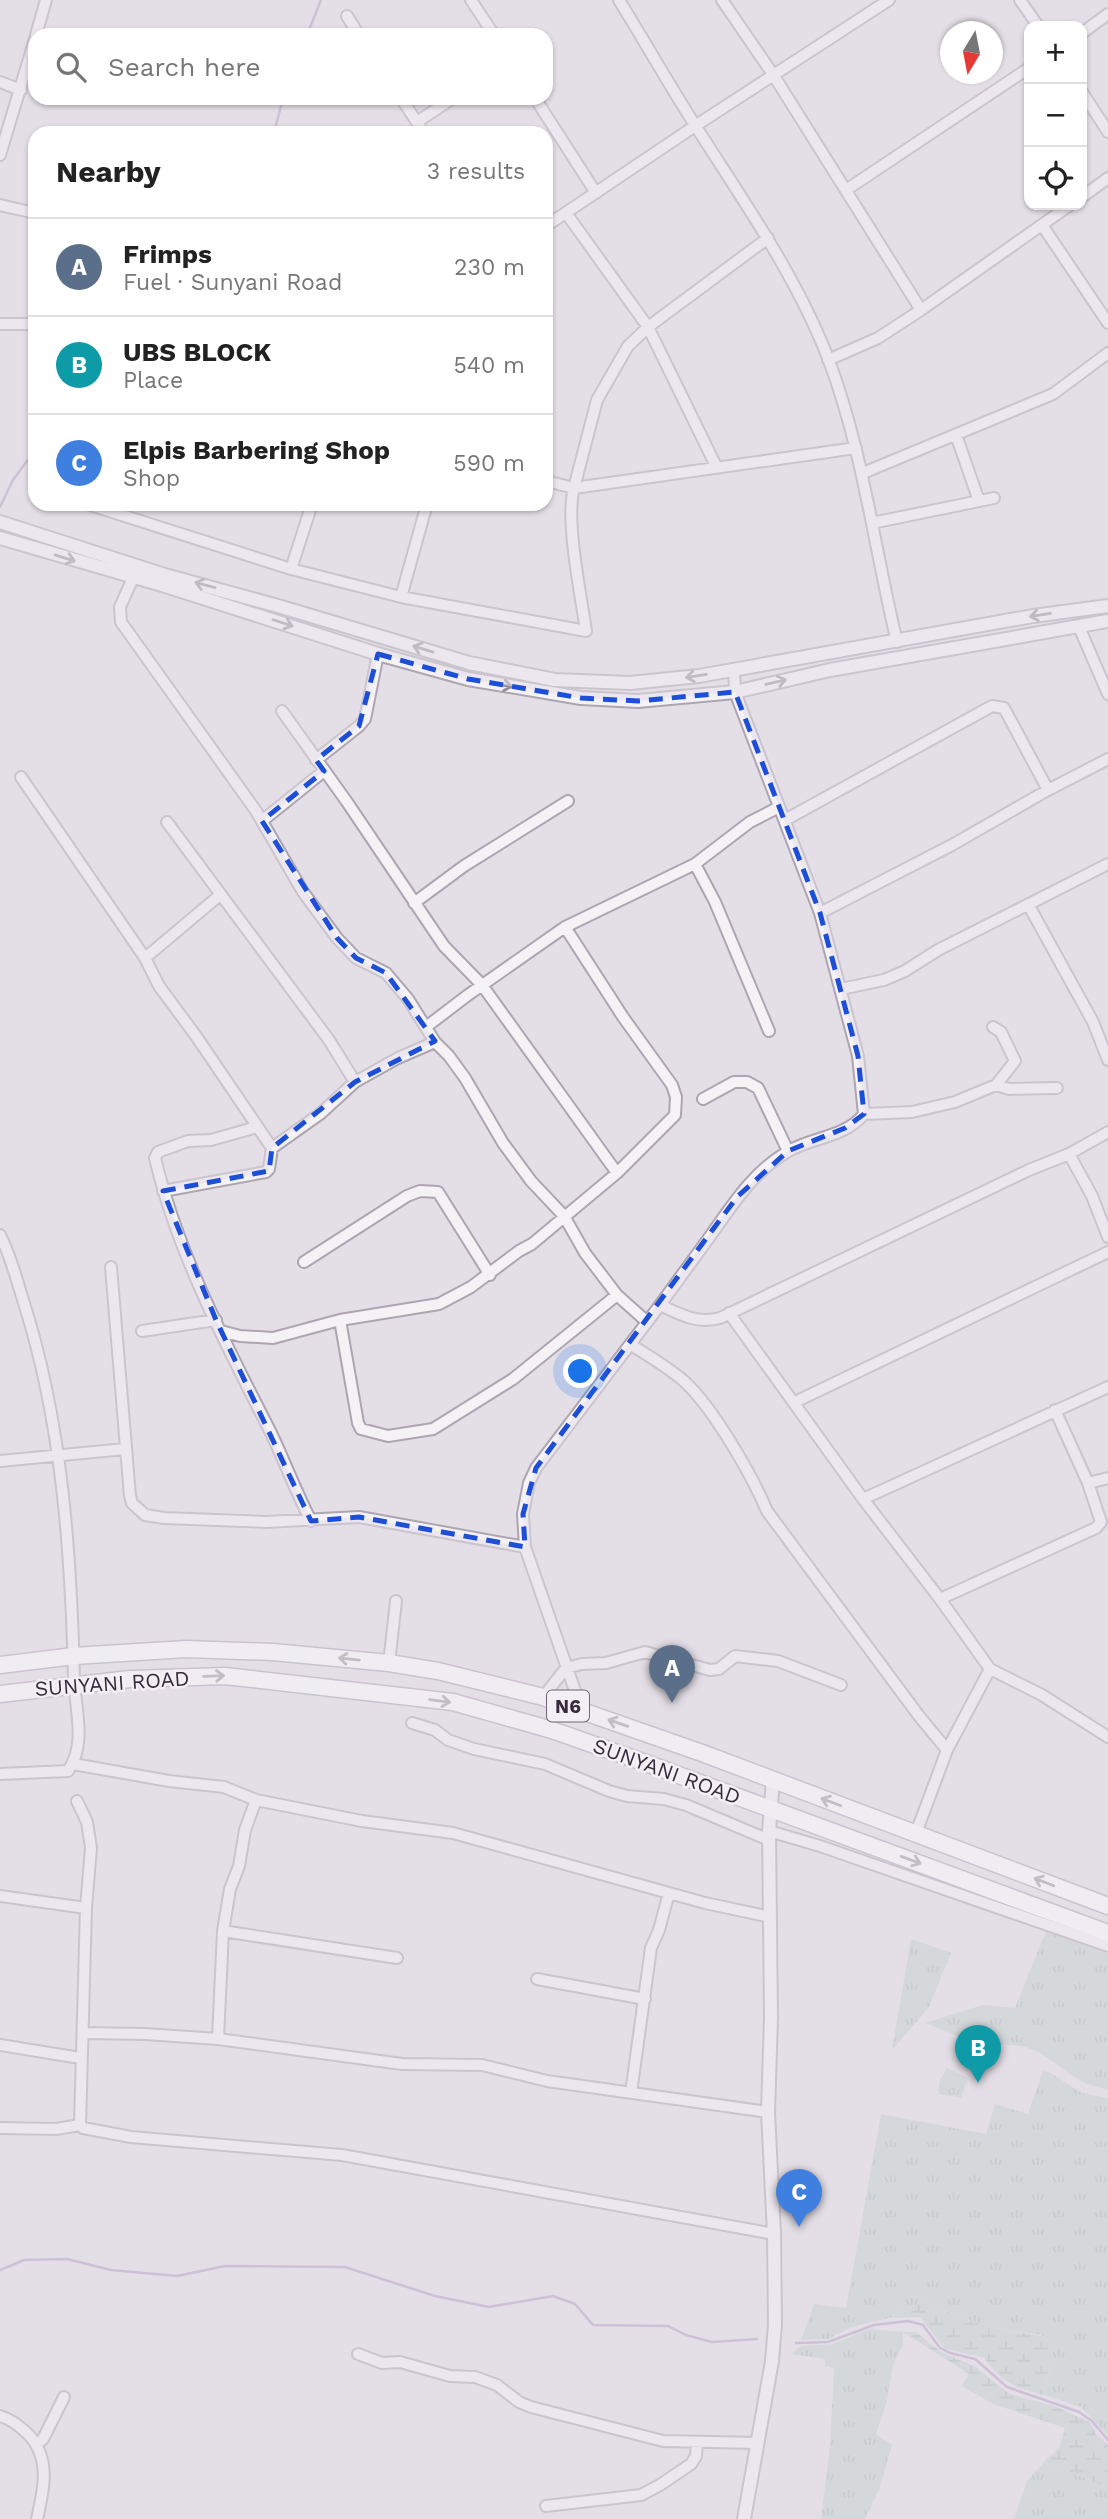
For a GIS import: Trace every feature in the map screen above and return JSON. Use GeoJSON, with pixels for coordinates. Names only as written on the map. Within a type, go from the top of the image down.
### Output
{"type":"FeatureCollection","features":[{"type":"Feature","properties":{"kind":"main road","name":"N6"},"geometry":{"type":"LineString","coordinates":[[0,1665],[74,1656],[186,1649],[273,1652],[389,1663],[438,1671],[582,1711],[1108,1906]]}},
{"type":"Feature","properties":{"kind":"main road","name":"SUNYANI ROAD"},"geometry":{"type":"LineString","coordinates":[[0,1693],[130,1679],[225,1676],[453,1702],[552,1730],[1108,1933]]}},
{"type":"Feature","properties":{"kind":"street"},"geometry":{"type":"LineString","coordinates":[[38,28],[46,0]]}},
{"type":"Feature","properties":{"kind":"street"},"geometry":{"type":"LineString","coordinates":[[471,0],[489,28]]}},
{"type":"Feature","properties":{"kind":"street"},"geometry":{"type":"LineString","coordinates":[[619,0],[695,126],[768,237],[817,331],[848,415],[863,473],[897,642]]}},
{"type":"Feature","properties":{"kind":"street"},"geometry":{"type":"LineString","coordinates":[[722,0],[774,76],[921,310]]}},
{"type":"Feature","properties":{"kind":"street"},"geometry":{"type":"LineString","coordinates":[[553,221],[890,0]]}},
{"type":"Feature","properties":{"kind":"street"},"geometry":{"type":"LineString","coordinates":[[1020,0],[1035,21]]}},
{"type":"Feature","properties":{"kind":"street"},"geometry":{"type":"LineString","coordinates":[[1087,30],[1108,15]]}},
{"type":"Feature","properties":{"kind":"street"},"geometry":{"type":"LineString","coordinates":[[347,16],[355,28]]}},
{"type":"Feature","properties":{"kind":"street"},"geometry":{"type":"LineString","coordinates":[[0,155],[28,65]]}},
{"type":"Feature","properties":{"kind":"street"},"geometry":{"type":"LineString","coordinates":[[846,190],[1024,71]]}},
{"type":"Feature","properties":{"kind":"street"},"geometry":{"type":"LineString","coordinates":[[0,82],[21,90]]}},
{"type":"Feature","properties":{"kind":"street"},"geometry":{"type":"LineString","coordinates":[[1087,100],[1108,132]]}},
{"type":"Feature","properties":{"kind":"street"},"geometry":{"type":"LineString","coordinates":[[406,105],[420,126]]}},
{"type":"Feature","properties":{"kind":"street"},"geometry":{"type":"LineString","coordinates":[[417,122],[442,105]]}},
{"type":"Feature","properties":{"kind":"street"},"geometry":{"type":"LineString","coordinates":[[539,105],[596,193]]}},
{"type":"Feature","properties":{"kind":"street"},"geometry":{"type":"LineString","coordinates":[[1087,193],[1108,178]]}},
{"type":"Feature","properties":{"kind":"street"},"geometry":{"type":"LineString","coordinates":[[0,205],[28,211]]}},
{"type":"Feature","properties":{"kind":"street"},"geometry":{"type":"LineString","coordinates":[[828,360],[878,338],[1063,210]]}},
{"type":"Feature","properties":{"kind":"street"},"geometry":{"type":"LineString","coordinates":[[566,213],[648,327],[716,466]]}},
{"type":"Feature","properties":{"kind":"street"},"geometry":{"type":"LineString","coordinates":[[1042,226],[1108,323]]}},
{"type":"Feature","properties":{"kind":"street"},"geometry":{"type":"LineString","coordinates":[[109,511],[292,569],[401,597],[586,631],[570,500],[597,400],[628,346],[648,327],[768,237]]}},
{"type":"Feature","properties":{"kind":"street"},"geometry":{"type":"LineString","coordinates":[[0,324],[28,324]]}},
{"type":"Feature","properties":{"kind":"street"},"geometry":{"type":"LineString","coordinates":[[863,473],[1053,394],[1108,353]]}},
{"type":"Feature","properties":{"kind":"street"},"geometry":{"type":"LineString","coordinates":[[956,435],[979,501]]}},
{"type":"Feature","properties":{"kind":"street"},"geometry":{"type":"LineString","coordinates":[[553,483],[574,488],[856,448]]}},
{"type":"Feature","properties":{"kind":"street"},"geometry":{"type":"LineString","coordinates":[[872,523],[994,498]]}},
{"type":"Feature","properties":{"kind":"street"},"geometry":{"type":"LineString","coordinates":[[292,569],[310,511]]}},
{"type":"Feature","properties":{"kind":"street"},"geometry":{"type":"LineString","coordinates":[[401,597],[425,511]]}},
{"type":"Feature","properties":{"kind":"street"},"geometry":{"type":"LineString","coordinates":[[0,522],[165,575],[469,663],[555,680],[657,681],[897,642],[1033,616],[1108,606]]}},
{"type":"Feature","properties":{"kind":"street"},"geometry":{"type":"LineString","coordinates":[[0,538],[133,578],[162,584],[378,654],[468,679],[581,698],[638,701],[735,692],[831,670],[1108,621]]}},
{"type":"Feature","properties":{"kind":"street"},"geometry":{"type":"LineString","coordinates":[[133,578],[120,607],[121,622],[262,821],[303,892],[337,938],[356,958],[386,974],[408,999],[435,1042],[465,1078],[503,1143],[531,1181],[564,1216],[585,1252],[617,1295],[646,1321]]}},
{"type":"Feature","properties":{"kind":"street"},"geometry":{"type":"LineString","coordinates":[[1079,626],[1108,694]]}},
{"type":"Feature","properties":{"kind":"street"},"geometry":{"type":"LineString","coordinates":[[316,760],[365,719],[378,654]]}},
{"type":"Feature","properties":{"kind":"street"},"geometry":{"type":"LineString","coordinates":[[582,1711],[525,1547],[523,1514],[529,1483],[536,1468],[631,1345],[737,1197],[757,1175],[788,1151],[845,1128],[864,1114],[858,1056],[820,913],[735,692],[734,669]]}},
{"type":"Feature","properties":{"kind":"street"},"geometry":{"type":"LineString","coordinates":[[785,820],[992,706],[1004,708],[1048,790]]}},
{"type":"Feature","properties":{"kind":"street"},"geometry":{"type":"LineString","coordinates":[[282,711],[444,946],[482,985],[617,1173]]}},
{"type":"Feature","properties":{"kind":"street"},"geometry":{"type":"LineString","coordinates":[[820,913],[952,845],[1108,759]]}},
{"type":"Feature","properties":{"kind":"street"},"geometry":{"type":"LineString","coordinates":[[262,821],[324,771]]}},
{"type":"Feature","properties":{"kind":"street"},"geometry":{"type":"LineString","coordinates":[[21,777],[145,958],[159,986],[197,1036],[272,1148],[269,1169],[266,1172],[163,1191]]}},
{"type":"Feature","properties":{"kind":"street"},"geometry":{"type":"LineString","coordinates":[[414,903],[464,866],[568,801]]}},
{"type":"Feature","properties":{"kind":"street"},"geometry":{"type":"LineString","coordinates":[[426,1027],[565,927],[695,864],[750,822],[779,807]]}},
{"type":"Feature","properties":{"kind":"street"},"geometry":{"type":"LineString","coordinates":[[167,822],[329,1040],[355,1082]]}},
{"type":"Feature","properties":{"kind":"street"},"geometry":{"type":"LineString","coordinates":[[695,864],[715,902],[769,1031]]}},
{"type":"Feature","properties":{"kind":"street"},"geometry":{"type":"LineString","coordinates":[[841,989],[884,980],[905,971],[939,950],[1108,864]]}},
{"type":"Feature","properties":{"kind":"street"},"geometry":{"type":"LineString","coordinates":[[145,958],[220,895]]}},
{"type":"Feature","properties":{"kind":"street"},"geometry":{"type":"LineString","coordinates":[[1030,906],[1093,1022],[1108,1060]]}},
{"type":"Feature","properties":{"kind":"street"},"geometry":{"type":"LineString","coordinates":[[142,1332],[218,1326],[240,1336],[273,1338],[340,1320],[439,1304],[490,1275],[532,1244],[617,1173],[675,1115],[676,1097],[672,1085],[623,1017],[565,927]]}},
{"type":"Feature","properties":{"kind":"street"},"geometry":{"type":"LineString","coordinates":[[864,1114],[912,1112],[955,1102],[996,1085],[1015,1061],[1001,1032],[993,1027]]}},
{"type":"Feature","properties":{"kind":"street"},"geometry":{"type":"LineString","coordinates":[[272,1148],[320,1114],[355,1082],[398,1058],[435,1042]]}},
{"type":"Feature","properties":{"kind":"street"},"geometry":{"type":"LineString","coordinates":[[703,1099],[734,1082],[747,1082],[758,1088],[788,1151]]}},
{"type":"Feature","properties":{"kind":"street"},"geometry":{"type":"LineString","coordinates":[[996,1085],[1009,1089],[1057,1088]]}},
{"type":"Feature","properties":{"kind":"street"},"geometry":{"type":"LineString","coordinates":[[257,1127],[211,1140],[188,1141],[158,1152],[155,1158],[176,1231],[218,1326],[291,1473],[299,1499],[311,1521]]}},
{"type":"Feature","properties":{"kind":"street"},"geometry":{"type":"LineString","coordinates":[[660,1305],[685,1318],[707,1321],[729,1313],[1029,1170],[1069,1154],[1108,1132]]}},
{"type":"Feature","properties":{"kind":"street"},"geometry":{"type":"LineString","coordinates":[[1069,1154],[1092,1196],[1108,1237]]}},
{"type":"Feature","properties":{"kind":"street"},"geometry":{"type":"LineString","coordinates":[[304,1262],[407,1196],[420,1191],[438,1192],[490,1275]]}},
{"type":"Feature","properties":{"kind":"street"},"geometry":{"type":"LineString","coordinates":[[0,1235],[8,1250],[36,1340],[57,1455],[69,1553],[74,1684],[79,1718],[77,1745],[73,1764],[68,1771],[0,1774]]}},
{"type":"Feature","properties":{"kind":"street"},"geometry":{"type":"LineString","coordinates":[[795,1402],[1108,1252]]}},
{"type":"Feature","properties":{"kind":"street"},"geometry":{"type":"LineString","coordinates":[[111,1267],[125,1450],[132,1503],[145,1515],[229,1522],[311,1521],[359,1517],[525,1547]]}},
{"type":"Feature","properties":{"kind":"street"},"geometry":{"type":"LineString","coordinates":[[340,1320],[358,1423],[361,1429],[388,1436],[433,1429],[462,1413],[513,1379],[617,1295]]}},
{"type":"Feature","properties":{"kind":"street"},"geometry":{"type":"LineString","coordinates":[[729,1313],[990,1669],[1042,1695],[1108,1737]]}},
{"type":"Feature","properties":{"kind":"street"},"geometry":{"type":"LineString","coordinates":[[631,1345],[685,1382],[706,1407],[758,1490],[767,1511],[947,1750]]}},
{"type":"Feature","properties":{"kind":"street"},"geometry":{"type":"LineString","coordinates":[[863,1499],[1108,1387]]}},
{"type":"Feature","properties":{"kind":"street"},"geometry":{"type":"LineString","coordinates":[[940,1599],[1096,1528],[1101,1522],[1101,1514],[1055,1410]]}},
{"type":"Feature","properties":{"kind":"street"},"geometry":{"type":"LineString","coordinates":[[0,1461],[125,1450]]}},
{"type":"Feature","properties":{"kind":"street"},"geometry":{"type":"LineString","coordinates":[[1088,1483],[1108,1478]]}},
{"type":"Feature","properties":{"kind":"street"},"geometry":{"type":"LineString","coordinates":[[389,1663],[396,1601]]}},
{"type":"Feature","properties":{"kind":"street"},"geometry":{"type":"LineString","coordinates":[[543,1698],[566,1668],[613,1662],[645,1652],[710,1670],[719,1669],[735,1656],[778,1661],[841,1685]]}},
{"type":"Feature","properties":{"kind":"street"},"geometry":{"type":"LineString","coordinates":[[916,1833],[947,1750],[990,1669]]}},
{"type":"Feature","properties":{"kind":"street"},"geometry":{"type":"LineString","coordinates":[[412,1723],[435,1730],[448,1740],[474,1749],[545,1764],[627,1796],[664,1799],[686,1805],[769,1835],[961,1894],[1108,1946]]}},
{"type":"Feature","properties":{"kind":"street"},"geometry":{"type":"LineString","coordinates":[[73,1764],[169,1781],[224,1787],[256,1800],[362,1821],[453,1833],[669,1893],[770,1917]]}},
{"type":"Feature","properties":{"kind":"street"},"geometry":{"type":"LineString","coordinates":[[744,2519],[772,2361],[775,2325],[768,2112],[769,1835],[773,1780]]}},
{"type":"Feature","properties":{"kind":"street"},"geometry":{"type":"LineString","coordinates":[[218,2039],[223,1931],[230,1889],[239,1866],[245,1830],[256,1800]]}},
{"type":"Feature","properties":{"kind":"street"},"geometry":{"type":"LineString","coordinates":[[77,1801],[87,1822],[91,1848],[80,2058],[80,2125]]}},
{"type":"Feature","properties":{"kind":"street"},"geometry":{"type":"LineString","coordinates":[[631,2094],[651,1948],[669,1893]]}},
{"type":"Feature","properties":{"kind":"street"},"geometry":{"type":"LineString","coordinates":[[0,1896],[86,1908]]}},
{"type":"Feature","properties":{"kind":"street"},"geometry":{"type":"LineString","coordinates":[[223,1931],[397,1958]]}},
{"type":"Feature","properties":{"kind":"street"},"geometry":{"type":"LineString","coordinates":[[537,1979],[645,1999]]}},
{"type":"Feature","properties":{"kind":"street"},"geometry":{"type":"LineString","coordinates":[[83,2034],[145,2034],[218,2039],[402,2064],[482,2065],[547,2081],[768,2112]]}},
{"type":"Feature","properties":{"kind":"street"},"geometry":{"type":"LineString","coordinates":[[0,2045],[80,2058]]}},
{"type":"Feature","properties":{"kind":"street"},"geometry":{"type":"LineString","coordinates":[[0,2128],[56,2129],[80,2125],[83,2128],[131,2137],[342,2155],[774,2234]]}},
{"type":"Feature","properties":{"kind":"street"},"geometry":{"type":"LineString","coordinates":[[358,2354],[382,2363],[400,2362],[450,2376],[475,2378],[497,2385],[519,2402],[531,2407],[663,2441],[758,2443]]}},
{"type":"Feature","properties":{"kind":"street"},"geometry":{"type":"LineString","coordinates":[[37,2444],[43,2439],[64,2397]]}},
{"type":"Feature","properties":{"kind":"street"},"geometry":{"type":"LineString","coordinates":[[0,2416],[20,2426],[37,2444],[44,2465],[43,2495],[37,2519]]}},
{"type":"Feature","properties":{"kind":"street"},"geometry":{"type":"LineString","coordinates":[[545,2506],[641,2495],[694,2461],[697,2442]]}},
{"type":"Feature","properties":{"kind":"highlighted area"},"geometry":{"type":"Polygon","coordinates":[[[378,654],[468,679],[581,698],[638,701],[735,692],[820,913],[858,1056],[864,1114],[845,1128],[788,1151],[737,1197],[536,1468],[523,1514],[525,1547],[359,1517],[311,1521],[216,1320],[163,1191],[269,1171],[272,1148],[355,1082],[435,1041],[386,973],[356,958],[337,938],[262,821],[324,771],[316,760],[359,726],[378,654]]]}},
{"type":"Feature","properties":{"kind":"green space"},"geometry":{"type":"Polygon","coordinates":[[[1046,1931],[1108,1954],[1108,2089],[1085,2083],[1031,2049],[975,2042],[925,2023],[983,2005],[1015,2008],[1046,1931]]]}},
{"type":"Feature","properties":{"kind":"green space"},"geometry":{"type":"Polygon","coordinates":[[[911,1939],[951,1953],[929,2007],[892,2050],[911,1939]]]}},
{"type":"Feature","properties":{"kind":"green space"},"geometry":{"type":"Polygon","coordinates":[[[947,2068],[968,2078],[961,2098],[938,2094],[940,2080],[947,2068]]]}},
{"type":"Feature","properties":{"kind":"green space"},"geometry":{"type":"Polygon","coordinates":[[[1043,2071],[1082,2093],[1108,2098],[1108,2435],[1081,2407],[1044,2395],[1054,2349],[1042,2335],[989,2327],[921,2302],[889,2318],[852,2327],[828,2339],[801,2340],[814,2304],[846,2308],[881,2114],[986,2134],[995,2104],[1028,2114],[1043,2071]]]}},
{"type":"Feature","properties":{"kind":"green space"},"geometry":{"type":"Polygon","coordinates":[[[921,2302],[989,2327],[1042,2336],[1054,2348],[1044,2395],[1009,2383],[983,2357],[945,2349],[920,2317],[889,2318],[921,2302]]]}},
{"type":"Feature","properties":{"kind":"green space"},"geometry":{"type":"Polygon","coordinates":[[[869,2329],[903,2332],[903,2345],[893,2365],[887,2401],[876,2434],[892,2445],[879,2490],[865,2519],[821,2519],[830,2447],[834,2368],[825,2366],[825,2359],[792,2354],[800,2346],[833,2344],[869,2329]]]}},
{"type":"Feature","properties":{"kind":"green space"},"geometry":{"type":"Polygon","coordinates":[[[903,2332],[916,2332],[941,2352],[974,2366],[1010,2394],[1054,2406],[1090,2422],[1097,2436],[1108,2444],[1108,2487],[1044,2462],[1059,2448],[1065,2428],[993,2404],[962,2386],[969,2374],[903,2332]]]}},
{"type":"Feature","properties":{"kind":"green space"},"geometry":{"type":"Polygon","coordinates":[[[1044,2462],[1108,2487],[1108,2519],[1014,2519],[1027,2481],[1044,2462]]]}},
{"type":"Feature","properties":{"kind":"waterway"},"geometry":{"type":"LineString","coordinates":[[310,28],[321,0]]}},
{"type":"Feature","properties":{"kind":"waterway"},"geometry":{"type":"LineString","coordinates":[[276,126],[281,105]]}},
{"type":"Feature","properties":{"kind":"waterway"},"geometry":{"type":"LineString","coordinates":[[0,507],[13,480],[28,460]]}},
{"type":"Feature","properties":{"kind":"waterway"},"geometry":{"type":"LineString","coordinates":[[0,2270],[24,2260],[67,2259],[111,2270],[177,2276],[225,2266],[345,2267],[435,2296],[489,2307],[553,2296],[575,2304],[593,2325],[668,2326],[686,2335],[712,2342],[757,2339]]}},
{"type":"Feature","properties":{"kind":"waterway"},"geometry":{"type":"LineString","coordinates":[[796,2343],[828,2342],[874,2325],[908,2321],[923,2325],[940,2348],[975,2359],[1007,2387],[1079,2412],[1092,2421],[1108,2440]]}},
{"type":"Feature","properties":{"kind":"place","name":"Frimps"},"geometry":{"type":"Point","coordinates":[672,1703]}},
{"type":"Feature","properties":{"kind":"place","name":"UBS BLOCK"},"geometry":{"type":"Point","coordinates":[978,2083]}},
{"type":"Feature","properties":{"kind":"place","name":"Elpis Barbering Shop"},"geometry":{"type":"Point","coordinates":[799,2227]}}]}
